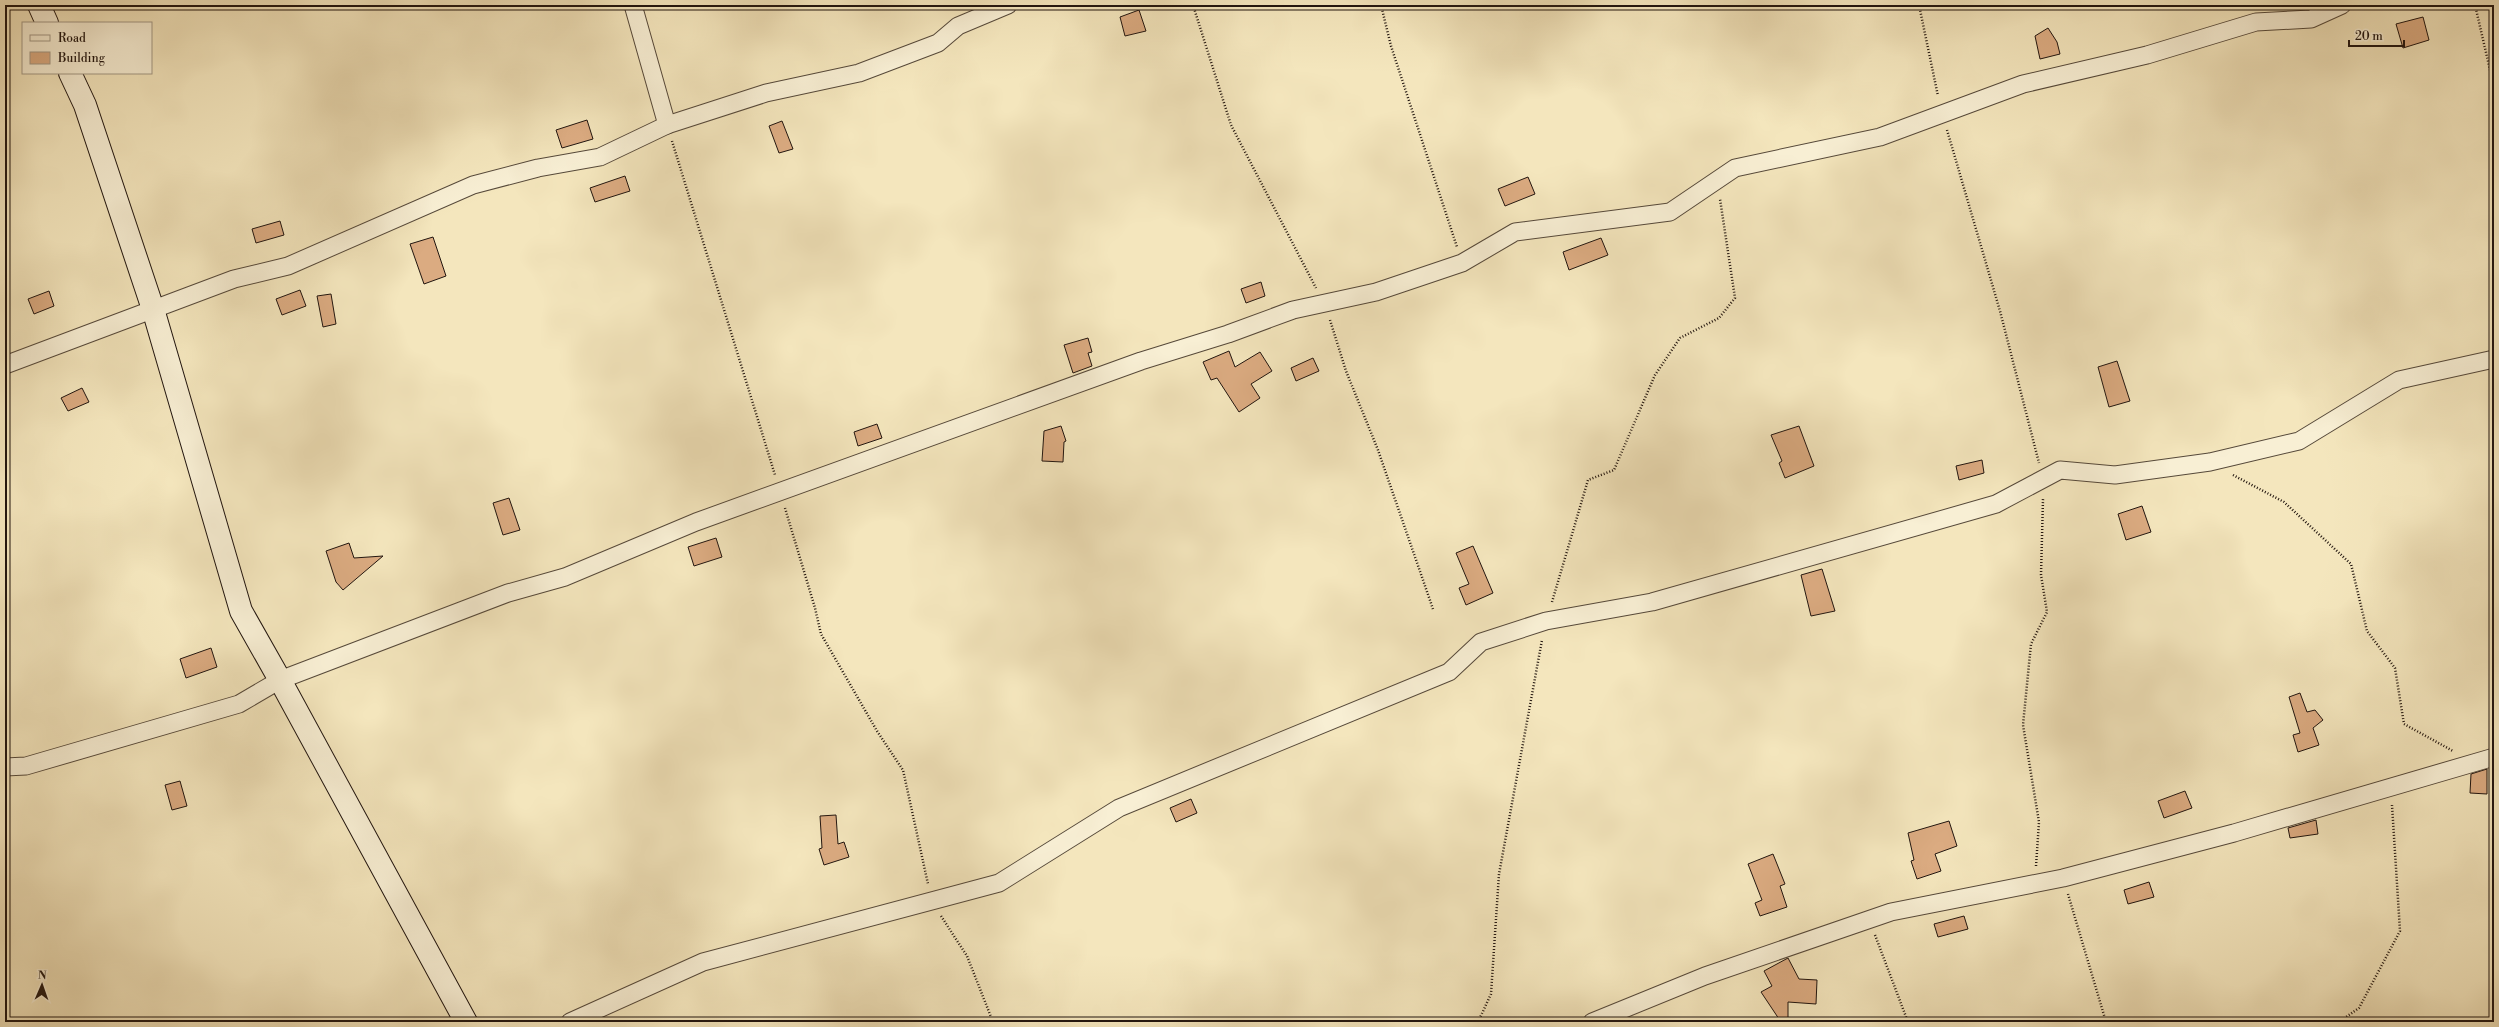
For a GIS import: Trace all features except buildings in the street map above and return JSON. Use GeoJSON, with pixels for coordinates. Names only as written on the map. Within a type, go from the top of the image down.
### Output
{"type":"FeatureCollection","features":[{"type":"Feature","properties":{"kind":"street"},"geometry":{"type":"LineString","coordinates":[[38,5],[46,22]]}},
{"type":"Feature","properties":{"kind":"street"},"geometry":{"type":"LineString","coordinates":[[633,5],[667,125]]}},
{"type":"Feature","properties":{"kind":"street"},"geometry":{"type":"LineString","coordinates":[[5,366],[234,279],[288,266],[473,185],[538,168],[600,157],[667,125],[766,93],[859,72],[938,43],[958,26],[1008,5]]}},
{"type":"Feature","properties":{"kind":"street"},"geometry":{"type":"LineString","coordinates":[[5,767],[26,766],[239,704],[280,680],[486,601],[565,577],[696,522],[1141,361],[1228,334],[1293,310],[1376,292],[1462,263],[1515,232],[1670,212],[1735,168],[1880,136],[2023,84],[2146,55],[2256,22],[2311,19],[2342,5]]}},
{"type":"Feature","properties":{"kind":"street"},"geometry":{"type":"LineString","coordinates":[[70,74],[85,105],[153,309],[241,611],[466,1022]]}},
{"type":"Feature","properties":{"kind":"street"},"geometry":{"type":"LineString","coordinates":[[570,1022],[703,962],[999,883],[1119,808],[1449,672],[1481,642],[1546,621],[1652,602],[1996,504],[2060,470],[2115,475],[2210,462],[2299,441],[2399,380],[2494,359]]}},
{"type":"Feature","properties":{"kind":"street"},"geometry":{"type":"LineString","coordinates":[[1592,1022],[1705,976],[1891,912],[2063,878],[2234,833],[2494,757]]}},
{"type":"Feature","properties":{"kind":"path"},"geometry":{"type":"LineString","coordinates":[[1381,5],[1391,46],[1462,263]]}},
{"type":"Feature","properties":{"kind":"path"},"geometry":{"type":"LineString","coordinates":[[1919,5],[1942,113],[2000,311],[2043,479],[2041,575],[2047,612],[2031,644],[2023,725],[2039,822],[2036,883]]}},
{"type":"Feature","properties":{"kind":"path"},"geometry":{"type":"LineString","coordinates":[[2474,5],[2494,87]]}},
{"type":"Feature","properties":{"kind":"path"},"geometry":{"type":"LineString","coordinates":[[667,125],[780,492],[815,608],[821,634],[877,731],[903,770],[932,901],[967,956],[993,1022]]}},
{"type":"Feature","properties":{"kind":"path"},"geometry":{"type":"LineString","coordinates":[[1478,1022],[1491,994],[1499,874],[1546,621],[1588,480],[1614,470],[1655,375],[1680,338],[1719,318],[1735,298],[1717,181]]}},
{"type":"Feature","properties":{"kind":"path"},"geometry":{"type":"LineString","coordinates":[[2210,462],[2284,502],[2351,564],[2367,631],[2395,668],[2404,724],[2474,763]]}},
{"type":"Feature","properties":{"kind":"path"},"geometry":{"type":"LineString","coordinates":[[2339,1022],[2359,1008],[2400,931],[2391,786]]}},
{"type":"Feature","properties":{"kind":"path"},"geometry":{"type":"LineString","coordinates":[[2063,878],[2106,1022]]}},
{"type":"Feature","properties":{"kind":"path"},"geometry":{"type":"LineString","coordinates":[[1869,920],[1908,1022]]}}]}
